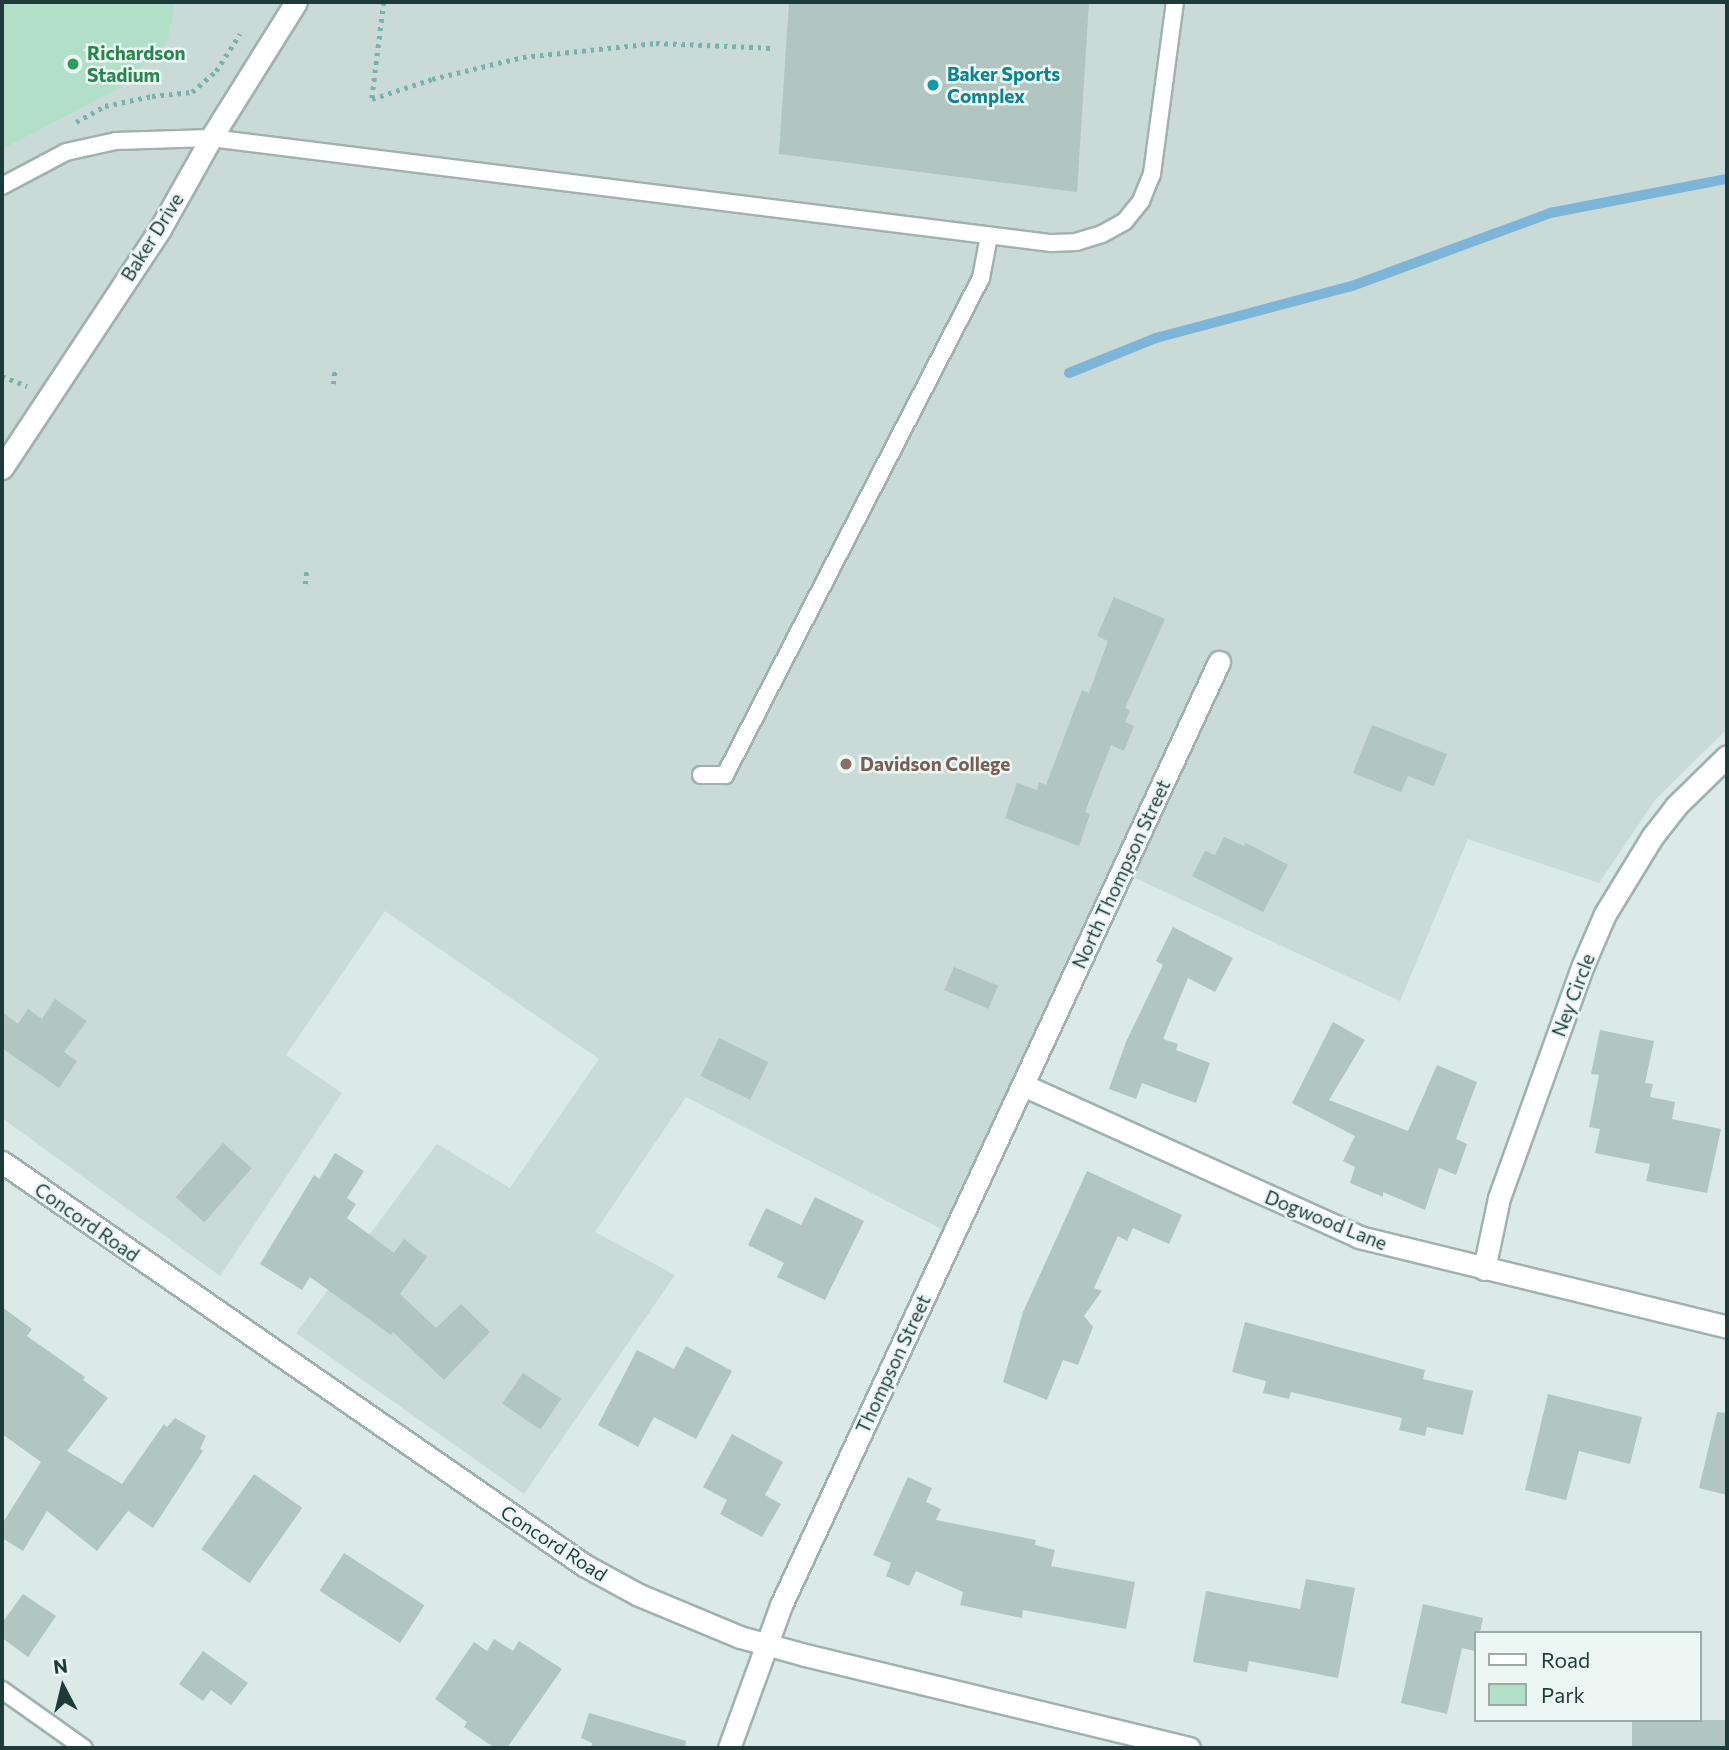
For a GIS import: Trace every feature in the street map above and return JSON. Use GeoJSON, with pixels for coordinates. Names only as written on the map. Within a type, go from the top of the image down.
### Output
{"type":"FeatureCollection","features":[{"type":"Feature","properties":{"kind":"street","name":"Baker Drive"},"geometry":{"type":"LineString","coordinates":[[2,468],[47,394],[160,229],[211,138],[296,2]]}},
{"type":"Feature","properties":{"kind":"street","name":"North Thompson Street"},"geometry":{"type":"LineString","coordinates":[[1023,1085],[1219,662]]}},
{"type":"Feature","properties":{"kind":"street","name":"Ney Circle"},"geometry":{"type":"LineString","coordinates":[[1484,1269],[1499,1198],[1583,965],[1605,914],[1652,837],[1675,806],[1727,756]]}},
{"type":"Feature","properties":{"kind":"street","name":"Dogwood Lane"},"geometry":{"type":"LineString","coordinates":[[1023,1085],[1359,1237],[1727,1327]]}},
{"type":"Feature","properties":{"kind":"street","name":"Thompson Street"},"geometry":{"type":"LineString","coordinates":[[729,1748],[781,1605],[1023,1085]]}},
{"type":"Feature","properties":{"kind":"street","name":"Concord Road"},"geometry":{"type":"LineString","coordinates":[[2,1162],[584,1565],[639,1595],[695,1620],[767,1644],[1189,1748]]}},
{"type":"Feature","properties":{"kind":"lane"},"geometry":{"type":"LineString","coordinates":[[2,187],[66,152],[103,144],[211,138],[989,236],[1051,243],[1076,242],[1102,234],[1125,221],[1141,201],[1152,174],[1175,2]]}},
{"type":"Feature","properties":{"kind":"lane"},"geometry":{"type":"LineString","coordinates":[[701,775],[725,775],[981,278],[989,236]]}},
{"type":"Feature","properties":{"kind":"lane"},"geometry":{"type":"LineString","coordinates":[[2,1690],[84,1748]]}},
{"type":"Feature","properties":{"kind":"path"},"geometry":{"type":"LineString","coordinates":[[384,2],[372,99],[432,79],[523,57],[656,43],[773,48]]}},
{"type":"Feature","properties":{"kind":"path"},"geometry":{"type":"LineString","coordinates":[[70,125],[105,106],[152,96],[192,92],[216,71],[247,25]]}},
{"type":"Feature","properties":{"kind":"path"},"geometry":{"type":"LineString","coordinates":[[333,384],[335,369]]}},
{"type":"Feature","properties":{"kind":"path"},"geometry":{"type":"LineString","coordinates":[[305,584],[307,568]]}},
{"type":"Feature","properties":{"kind":"shaded area","name":"Davidson College"},"geometry":{"type":"Polygon","coordinates":[[[2,2],[1727,2],[1727,729],[1655,800],[1599,883],[1468,839],[1400,1001],[1118,870],[943,1230],[686,1097],[595,1232],[675,1275],[524,1494],[296,1333],[437,1144],[510,1188],[599,1059],[385,911],[286,1055],[342,1093],[220,1276],[2,1118],[2,2]]]}},
{"type":"Feature","properties":{"kind":"green space","name":"Richardson Stadium"},"geometry":{"type":"Polygon","coordinates":[[[2,2],[175,2],[167,42],[121,87],[2,149],[2,2]]]}},
{"type":"Feature","properties":{"kind":"building","name":"Baker Sports Complex"},"geometry":{"type":"Polygon","coordinates":[[[789,2],[1089,2],[1077,192],[779,154],[789,2]]]}},
{"type":"Feature","properties":{"kind":"building"},"geometry":{"type":"Polygon","coordinates":[[[1114,597],[1165,619],[1125,708],[1130,710],[1125,722],[1134,726],[1124,751],[1111,745],[1085,812],[1090,814],[1079,846],[1005,818],[1017,783],[1037,790],[1039,782],[1046,785],[1082,690],[1089,693],[1108,641],[1097,636],[1114,597]]]}},
{"type":"Feature","properties":{"kind":"building"},"geometry":{"type":"Polygon","coordinates":[[[1372,725],[1447,754],[1434,786],[1408,776],[1401,792],[1353,773],[1372,725]]]}},
{"type":"Feature","properties":{"kind":"building"},"geometry":{"type":"Polygon","coordinates":[[[1224,837],[1244,846],[1246,843],[1288,865],[1263,912],[1192,876],[1205,851],[1215,855],[1224,837]]]}},
{"type":"Feature","properties":{"kind":"building"},"geometry":{"type":"Polygon","coordinates":[[[1173,927],[1233,958],[1215,992],[1188,978],[1163,1039],[1178,1044],[1176,1050],[1210,1063],[1196,1103],[1142,1083],[1136,1099],[1109,1089],[1126,1042],[1163,965],[1156,961],[1173,927]]]}},
{"type":"Feature","properties":{"kind":"building"},"geometry":{"type":"Polygon","coordinates":[[[954,967],[998,986],[988,1009],[944,990],[954,967]]]}},
{"type":"Feature","properties":{"kind":"building"},"geometry":{"type":"Polygon","coordinates":[[[55,999],[87,1021],[64,1052],[77,1061],[59,1088],[2,1048],[2,1012],[18,1024],[28,1009],[42,1019],[55,999]]]}},
{"type":"Feature","properties":{"kind":"building"},"geometry":{"type":"Polygon","coordinates":[[[1333,1022],[1365,1040],[1329,1100],[1408,1131],[1437,1065],[1477,1082],[1456,1139],[1467,1144],[1456,1175],[1439,1168],[1425,1210],[1383,1192],[1383,1197],[1350,1183],[1355,1167],[1343,1161],[1355,1136],[1292,1103],[1333,1022]]]}},
{"type":"Feature","properties":{"kind":"building"},"geometry":{"type":"Polygon","coordinates":[[[1600,1030],[1654,1041],[1645,1083],[1653,1084],[1650,1097],[1675,1102],[1672,1119],[1721,1129],[1707,1193],[1646,1181],[1650,1164],[1595,1153],[1600,1129],[1589,1127],[1599,1075],[1591,1074],[1600,1030]]]}},
{"type":"Feature","properties":{"kind":"building"},"geometry":{"type":"Polygon","coordinates":[[[719,1038],[768,1062],[750,1100],[701,1076],[719,1038]]]}},
{"type":"Feature","properties":{"kind":"building"},"geometry":{"type":"Polygon","coordinates":[[[223,1143],[252,1168],[204,1222],[176,1197],[223,1143]]]}},
{"type":"Feature","properties":{"kind":"building"},"geometry":{"type":"Polygon","coordinates":[[[335,1153],[364,1171],[347,1198],[356,1204],[347,1218],[394,1253],[404,1239],[427,1257],[400,1294],[436,1328],[461,1304],[490,1332],[444,1380],[393,1332],[391,1335],[310,1277],[302,1290],[260,1264],[314,1175],[319,1179],[335,1153]]]}},
{"type":"Feature","properties":{"kind":"building"},"geometry":{"type":"Polygon","coordinates":[[[1087,1171],[1182,1215],[1169,1244],[1133,1228],[1127,1241],[1118,1236],[1094,1288],[1102,1291],[1084,1316],[1093,1327],[1078,1365],[1063,1360],[1047,1400],[1003,1382],[1023,1312],[1087,1171]]]}},
{"type":"Feature","properties":{"kind":"building"},"geometry":{"type":"Polygon","coordinates":[[[815,1197],[864,1221],[825,1300],[777,1277],[784,1263],[748,1245],[766,1208],[801,1225],[815,1197]]]}},
{"type":"Feature","properties":{"kind":"building"},"geometry":{"type":"Polygon","coordinates":[[[2,1307],[32,1329],[27,1336],[85,1377],[83,1380],[108,1398],[67,1451],[122,1484],[164,1424],[167,1427],[175,1418],[206,1436],[200,1449],[203,1451],[153,1528],[128,1511],[97,1551],[47,1511],[23,1551],[2,1538],[2,1524],[41,1462],[2,1434],[2,1307]]]}},
{"type":"Feature","properties":{"kind":"building"},"geometry":{"type":"Polygon","coordinates":[[[1245,1322],[1425,1370],[1423,1379],[1473,1391],[1463,1435],[1427,1427],[1425,1436],[1399,1430],[1402,1418],[1291,1392],[1289,1399],[1263,1393],[1266,1381],[1232,1372],[1245,1322]]]}},
{"type":"Feature","properties":{"kind":"building"},"geometry":{"type":"Polygon","coordinates":[[[686,1346],[732,1371],[696,1439],[654,1417],[638,1447],[598,1425],[637,1350],[674,1369],[686,1346]]]}},
{"type":"Feature","properties":{"kind":"building"},"geometry":{"type":"Polygon","coordinates":[[[523,1373],[561,1399],[540,1429],[502,1404],[523,1373]]]}},
{"type":"Feature","properties":{"kind":"building"},"geometry":{"type":"Polygon","coordinates":[[[1548,1394],[1642,1417],[1630,1464],[1579,1451],[1566,1500],[1525,1490],[1548,1394]]]}},
{"type":"Feature","properties":{"kind":"building"},"geometry":{"type":"Polygon","coordinates":[[[1717,1412],[1727,1413],[1727,1495],[1699,1488],[1717,1412]]]}},
{"type":"Feature","properties":{"kind":"building"},"geometry":{"type":"Polygon","coordinates":[[[732,1434],[783,1462],[765,1495],[781,1504],[762,1537],[720,1514],[727,1500],[703,1487],[732,1434]]]}},
{"type":"Feature","properties":{"kind":"building"},"geometry":{"type":"Polygon","coordinates":[[[254,1474],[302,1508],[250,1583],[201,1549],[254,1474]]]}},
{"type":"Feature","properties":{"kind":"building"},"geometry":{"type":"Polygon","coordinates":[[[908,1477],[932,1488],[926,1502],[941,1509],[936,1520],[1036,1540],[1035,1545],[1055,1550],[1051,1566],[1135,1582],[1126,1629],[1023,1610],[1022,1618],[960,1605],[963,1592],[916,1571],[909,1586],[886,1576],[891,1563],[873,1555],[908,1477]]]}},
{"type":"Feature","properties":{"kind":"building"},"geometry":{"type":"Polygon","coordinates":[[[344,1553],[425,1605],[400,1643],[319,1591],[344,1553]]]}},
{"type":"Feature","properties":{"kind":"building"},"geometry":{"type":"Polygon","coordinates":[[[1306,1579],[1355,1588],[1338,1678],[1249,1661],[1247,1672],[1193,1662],[1206,1591],[1300,1609],[1306,1579]]]}},
{"type":"Feature","properties":{"kind":"building"},"geometry":{"type":"Polygon","coordinates":[[[23,1594],[56,1616],[28,1657],[2,1638],[2,1623],[23,1594]]]}},
{"type":"Feature","properties":{"kind":"building"},"geometry":{"type":"Polygon","coordinates":[[[1423,1604],[1483,1618],[1480,1631],[1474,1631],[1474,1651],[1462,1648],[1447,1714],[1401,1703],[1423,1604]]]}},
{"type":"Feature","properties":{"kind":"building"},"geometry":{"type":"Polygon","coordinates":[[[494,1639],[513,1651],[519,1641],[562,1669],[507,1748],[495,1748],[464,1727],[467,1722],[435,1699],[474,1642],[487,1651],[494,1639]]]}},
{"type":"Feature","properties":{"kind":"building"},"geometry":{"type":"Polygon","coordinates":[[[203,1651],[248,1683],[231,1705],[211,1690],[203,1701],[179,1684],[203,1651]]]}},
{"type":"Feature","properties":{"kind":"building"},"geometry":{"type":"Polygon","coordinates":[[[589,1713],[686,1741],[685,1748],[591,1748],[592,1743],[581,1738],[589,1713]]]}},
{"type":"Feature","properties":{"kind":"building"},"geometry":{"type":"Polygon","coordinates":[[[1727,1720],[1727,1748],[1632,1748],[1632,1722],[1727,1720]]]}},
{"type":"Feature","properties":{"kind":"waterway"},"geometry":{"type":"LineString","coordinates":[[1069,373],[1156,338],[1352,286],[1550,213],[1727,179]]}},
{"type":"Feature","properties":{"kind":"place","name":"Richardson Stadium"},"geometry":{"type":"Point","coordinates":[73,64]}},
{"type":"Feature","properties":{"kind":"place","name":"Baker Sports Complex"},"geometry":{"type":"Point","coordinates":[933,85]}},
{"type":"Feature","properties":{"kind":"place","name":"Davidson College"},"geometry":{"type":"Point","coordinates":[846,764]}}]}
